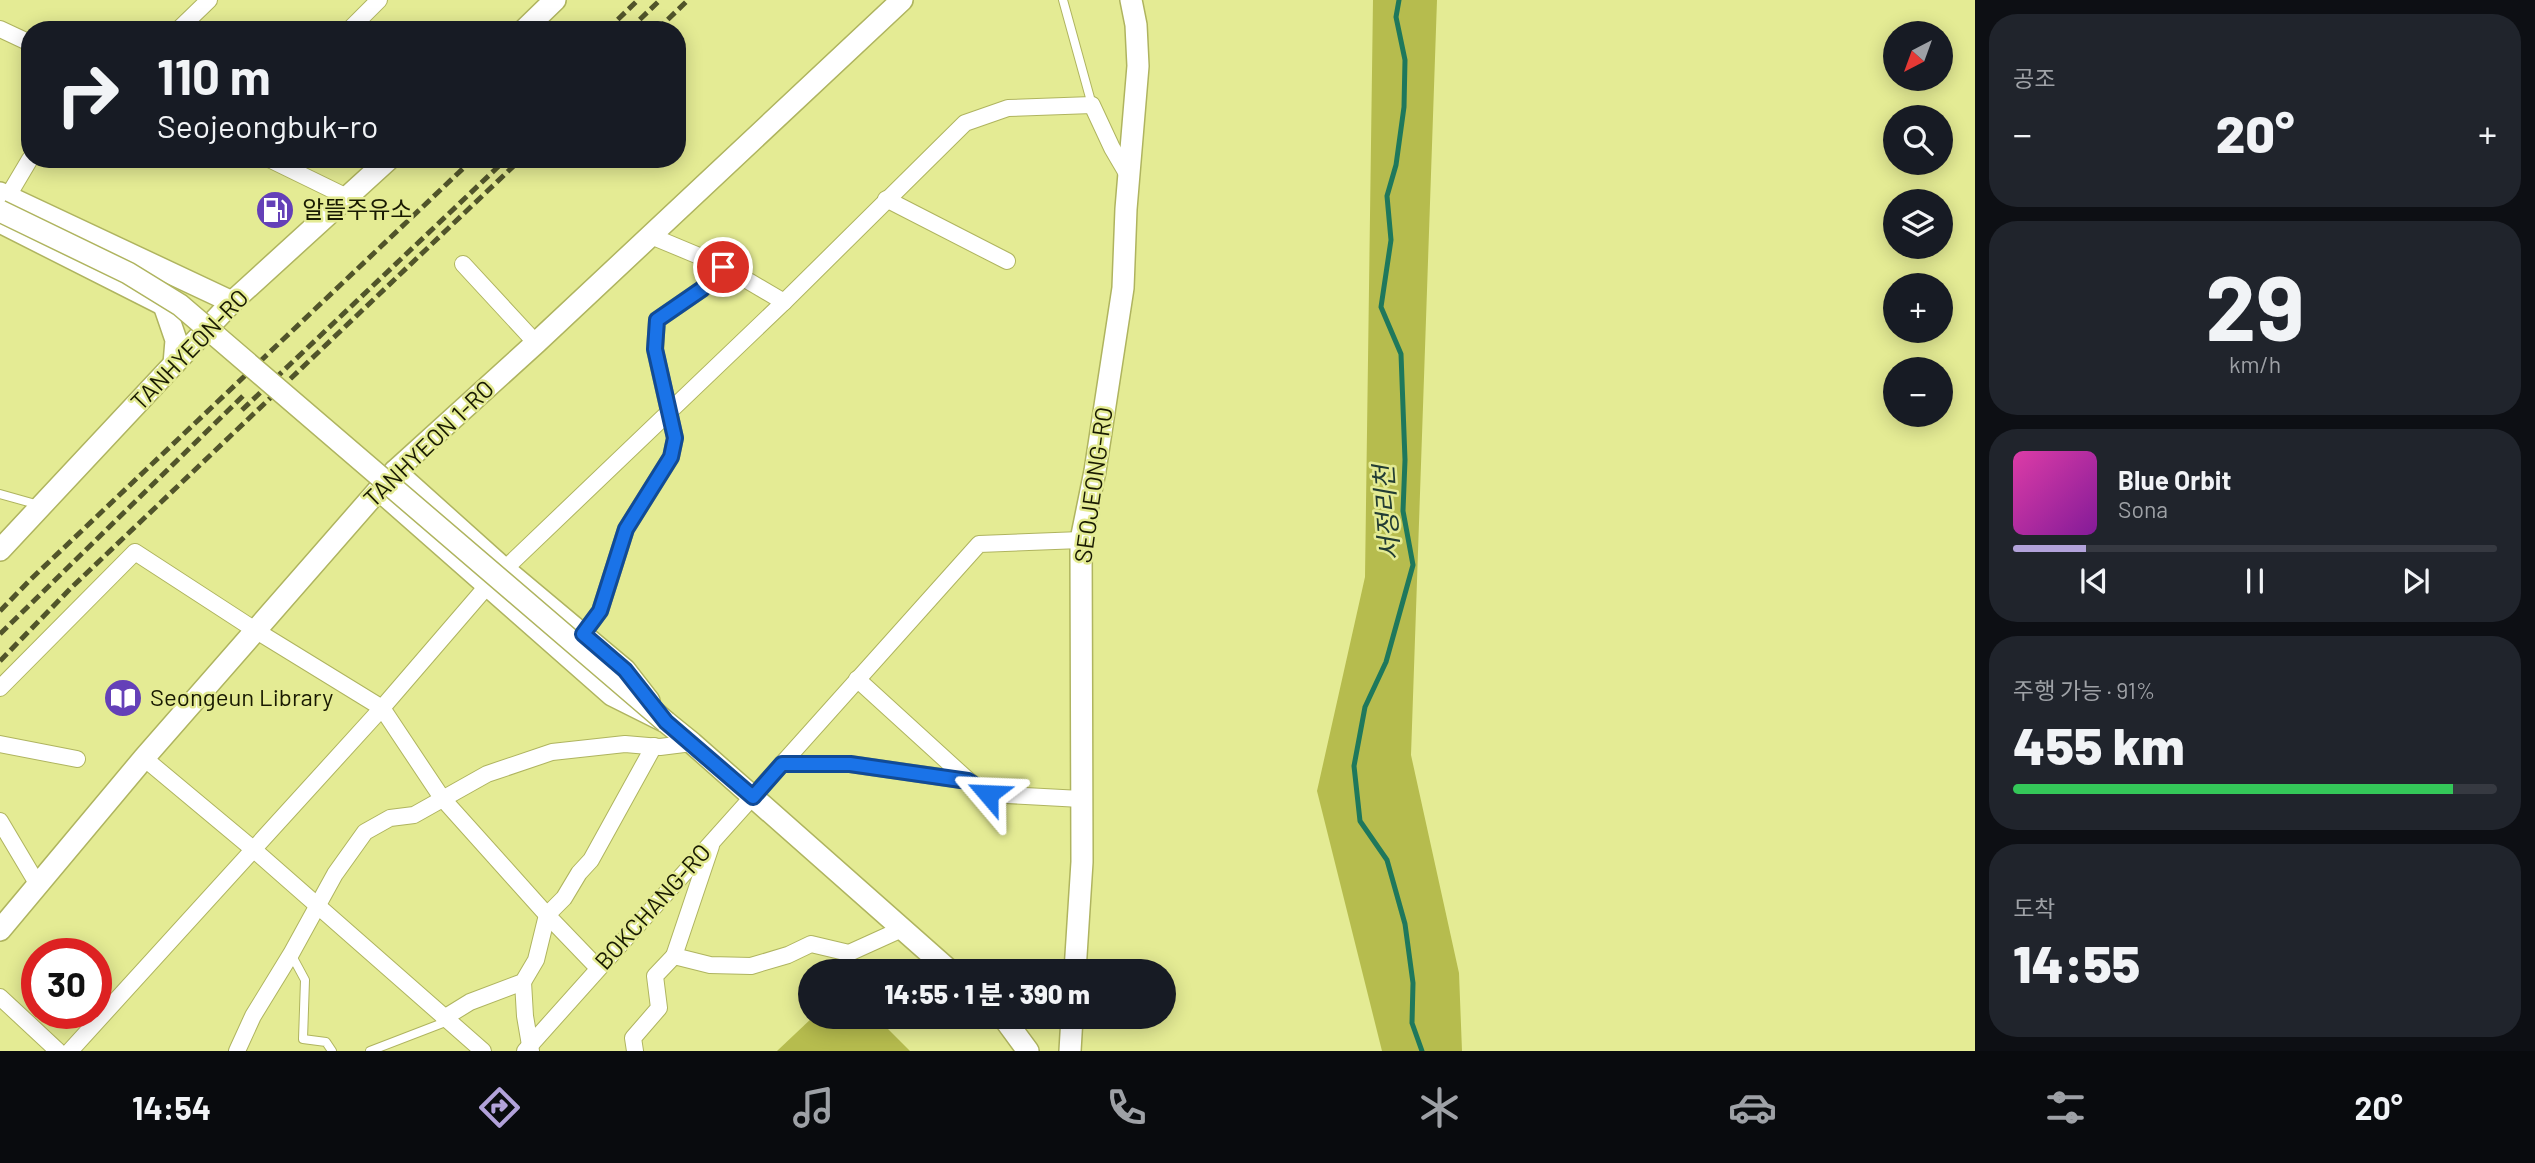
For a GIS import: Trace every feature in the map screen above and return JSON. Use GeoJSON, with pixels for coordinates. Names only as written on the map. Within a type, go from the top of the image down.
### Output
{"type":"FeatureCollection","features":[{"type":"Feature","properties":{"kind":"street"},"geometry":{"type":"LineString","coordinates":[[187,21],[209,0]]}},
{"type":"Feature","properties":{"kind":"street"},"geometry":{"type":"LineString","coordinates":[[358,21],[379,0]]}},
{"type":"Feature","properties":{"kind":"street"},"geometry":{"type":"LineString","coordinates":[[533,21],[555,0]]}},
{"type":"Feature","properties":{"kind":"street","name":"TANHYEON 1-RO"},"geometry":{"type":"LineString","coordinates":[[0,930],[144,758],[395,471],[536,343],[902,0]]}},
{"type":"Feature","properties":{"kind":"street","name":"SEOJEONG-RO"},"geometry":{"type":"LineString","coordinates":[[1076,959],[1082,862],[1081,540],[1095,471],[1123,288],[1138,66],[1132,0]]}},
{"type":"Feature","properties":{"kind":"street"},"geometry":{"type":"LineString","coordinates":[[0,29],[21,39]]}},
{"type":"Feature","properties":{"kind":"street"},"geometry":{"type":"LineString","coordinates":[[71,1051],[382,708],[488,585],[784,302],[965,122],[1007,108],[1092,105],[1129,177]]}},
{"type":"Feature","properties":{"kind":"street"},"geometry":{"type":"LineString","coordinates":[[3,200],[24,168]]}},
{"type":"Feature","properties":{"kind":"street"},"geometry":{"type":"LineString","coordinates":[[287,168],[349,198]]}},
{"type":"Feature","properties":{"kind":"street","name":"TANHYEON-RO"},"geometry":{"type":"LineString","coordinates":[[0,550],[232,302],[380,168]]}},
{"type":"Feature","properties":{"kind":"street"},"geometry":{"type":"LineString","coordinates":[[886,199],[1007,261]]}},
{"type":"Feature","properties":{"kind":"street"},"geometry":{"type":"LineString","coordinates":[[3,200],[232,302]]}},
{"type":"Feature","properties":{"kind":"street"},"geometry":{"type":"LineString","coordinates":[[3,200],[180,305],[692,743],[936,959]]}},
{"type":"Feature","properties":{"kind":"street"},"geometry":{"type":"LineString","coordinates":[[0,222],[164,305],[200,336]]}},
{"type":"Feature","properties":{"kind":"street"},"geometry":{"type":"LineString","coordinates":[[651,236],[723,267],[784,302]]}},
{"type":"Feature","properties":{"kind":"street"},"geometry":{"type":"LineString","coordinates":[[463,264],[536,343]]}},
{"type":"Feature","properties":{"kind":"street"},"geometry":{"type":"LineString","coordinates":[[583,634],[600,611],[626,529],[671,457],[675,438],[655,349],[657,320],[702,289],[723,267]]}},
{"type":"Feature","properties":{"kind":"street"},"geometry":{"type":"LineString","coordinates":[[164,305],[176,340],[174,364]]}},
{"type":"Feature","properties":{"kind":"street"},"geometry":{"type":"LineString","coordinates":[[395,471],[505,569],[625,670],[666,722]]}},
{"type":"Feature","properties":{"kind":"street"},"geometry":{"type":"LineString","coordinates":[[379,490],[612,695],[666,722]]}},
{"type":"Feature","properties":{"kind":"street","name":"BOKCHANG-RO"},"geometry":{"type":"LineString","coordinates":[[528,1050],[598,968],[979,544],[1081,540]]}},
{"type":"Feature","properties":{"kind":"street"},"geometry":{"type":"LineString","coordinates":[[0,688],[135,552],[382,708],[442,798],[598,968]]}},
{"type":"Feature","properties":{"kind":"street"},"geometry":{"type":"LineString","coordinates":[[857,679],[968,781],[988,794],[1082,799]]}},
{"type":"Feature","properties":{"kind":"street"},"geometry":{"type":"LineString","coordinates":[[237,1051],[253,1016],[348,852],[365,832],[390,818],[414,815],[486,774],[552,752],[625,744],[654,746],[692,743]]}},
{"type":"Feature","properties":{"kind":"street"},"geometry":{"type":"LineString","coordinates":[[0,744],[77,759]]}},
{"type":"Feature","properties":{"kind":"street"},"geometry":{"type":"LineString","coordinates":[[528,1050],[523,982],[536,960],[547,915],[564,898],[579,873],[591,860],[654,746]]}},
{"type":"Feature","properties":{"kind":"street"},"geometry":{"type":"LineString","coordinates":[[144,758],[253,849],[484,1051]]}},
{"type":"Feature","properties":{"kind":"street"},"geometry":{"type":"LineString","coordinates":[[782,764],[850,764],[968,781]]}},
{"type":"Feature","properties":{"kind":"street"},"geometry":{"type":"LineString","coordinates":[[0,821],[38,885]]}},
{"type":"Feature","properties":{"kind":"street"},"geometry":{"type":"LineString","coordinates":[[635,1051],[633,1038],[659,1008],[655,976],[674,956],[714,838]]}},
{"type":"Feature","properties":{"kind":"street"},"geometry":{"type":"LineString","coordinates":[[674,956],[710,965],[751,966],[788,955],[811,944],[849,953],[902,929]]}},
{"type":"Feature","properties":{"kind":"street"},"geometry":{"type":"LineString","coordinates":[[446,1020],[470,1002],[523,982]]}},
{"type":"Feature","properties":{"kind":"street"},"geometry":{"type":"LineString","coordinates":[[0,997],[58,1051]]}},
{"type":"Feature","properties":{"kind":"street"},"geometry":{"type":"LineString","coordinates":[[1012,1029],[1028,1051]]}},
{"type":"Feature","properties":{"kind":"street"},"geometry":{"type":"LineString","coordinates":[[1070,1051],[1071,1029]]}},
{"type":"Feature","properties":{"kind":"lane"},"geometry":{"type":"LineString","coordinates":[[1063,0],[1092,105]]}},
{"type":"Feature","properties":{"kind":"lane"},"geometry":{"type":"LineString","coordinates":[[0,494],[42,506]]}},
{"type":"Feature","properties":{"kind":"lane"},"geometry":{"type":"LineString","coordinates":[[291,954],[304,981],[303,1039],[326,1042],[332,1051]]}},
{"type":"Feature","properties":{"kind":"lane"},"geometry":{"type":"LineString","coordinates":[[370,1051],[446,1020]]}},
{"type":"Feature","properties":{"kind":"green space"},"geometry":{"type":"Polygon","coordinates":[[[1373,0],[1437,0],[1411,755],[1459,973],[1462,1051],[1382,1051],[1317,791],[1365,577],[1373,0]]]}},
{"type":"Feature","properties":{"kind":"green space"},"geometry":{"type":"Polygon","coordinates":[[[800,1029],[888,1029],[910,1051],[777,1051],[800,1029]]]}},
{"type":"Feature","properties":{"kind":"waterway","name":"서정리천"},"geometry":{"type":"LineString","coordinates":[[1399,0],[1396,17],[1405,60],[1404,107],[1396,165],[1387,196],[1391,240],[1381,307],[1401,354],[1405,460],[1403,511],[1413,565],[1386,662],[1365,707],[1354,766],[1360,821],[1387,860],[1405,924],[1413,983],[1412,1023],[1422,1051]]}},
{"type":"Feature","properties":{"kind":"railway"},"geometry":{"type":"LineString","coordinates":[[616,21],[638,0]]}},
{"type":"Feature","properties":{"kind":"railway"},"geometry":{"type":"LineString","coordinates":[[638,21],[660,0]]}},
{"type":"Feature","properties":{"kind":"railway"},"geometry":{"type":"LineString","coordinates":[[666,21],[688,0]]}},
{"type":"Feature","properties":{"kind":"railway"},"geometry":{"type":"LineString","coordinates":[[0,611],[464,168]]}},
{"type":"Feature","properties":{"kind":"railway"},"geometry":{"type":"LineString","coordinates":[[242,410],[497,168]]}},
{"type":"Feature","properties":{"kind":"railway"},"geometry":{"type":"LineString","coordinates":[[0,661],[71,588],[512,168]]}},
{"type":"Feature","properties":{"kind":"railway"},"geometry":{"type":"LineString","coordinates":[[0,634],[245,394]]}},
{"type":"Feature","properties":{"kind":"place","name":"알뜰주유소"},"geometry":{"type":"Point","coordinates":[275,210]}},
{"type":"Feature","properties":{"kind":"place","name":"Seongeun Library"},"geometry":{"type":"Point","coordinates":[123,698]}},
{"type":"Feature","properties":{"kind":"route"},"geometry":{"type":"LineString","coordinates":[[723,267],[702,289],[657,320],[655,349],[675,438],[671,457],[626,529],[600,611],[583,634],[625,670],[666,722],[753,797],[782,764],[850,764],[968,781],[988,794]]}}]}
